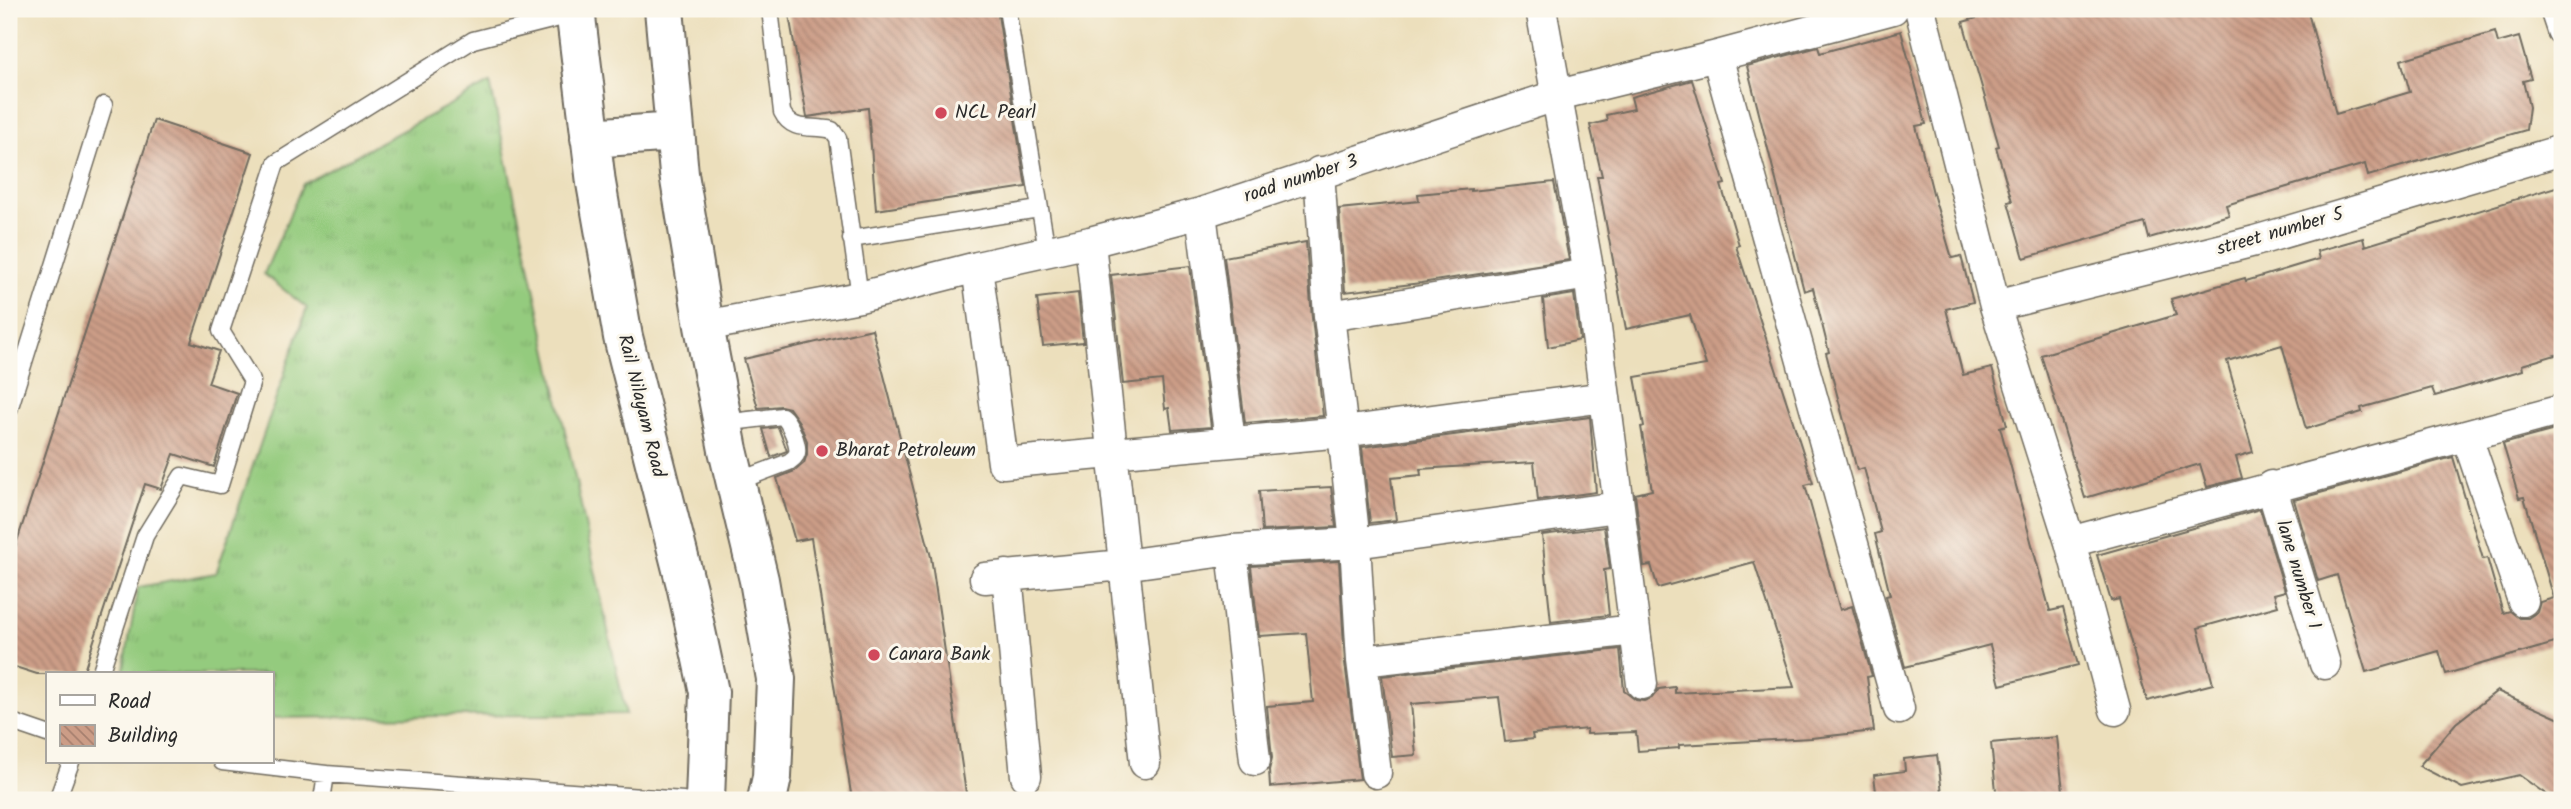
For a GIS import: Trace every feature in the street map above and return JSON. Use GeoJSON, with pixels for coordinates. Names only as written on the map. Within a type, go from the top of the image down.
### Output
{"type":"FeatureCollection","features":[{"type":"Feature","properties":{"kind":"main road"},"geometry":{"type":"LineString","coordinates":[[664,9],[679,174],[704,326],[759,580],[776,679],[772,777],[767,800]]}},
{"type":"Feature","properties":{"kind":"main road","name":"Rail Nilayam Road"},"geometry":{"type":"LineString","coordinates":[[575,11],[590,138],[623,337],[687,589],[709,692],[705,800]]}},
{"type":"Feature","properties":{"kind":"main road"},"geometry":{"type":"LineString","coordinates":[[590,138],[675,132]]}},
{"type":"Feature","properties":{"kind":"street"},"geometry":{"type":"LineString","coordinates":[[1541,9],[1589,274],[1642,684]]}},
{"type":"Feature","properties":{"kind":"street","name":"road number 3"},"geometry":{"type":"LineString","coordinates":[[704,326],[860,297],[1200,213],[1558,95],[1893,9]]}},
{"type":"Feature","properties":{"kind":"street"},"geometry":{"type":"LineString","coordinates":[[1920,9],[1995,306],[2070,542],[2115,710]]}},
{"type":"Feature","properties":{"kind":"street"},"geometry":{"type":"LineString","coordinates":[[2555,9],[2562,30]]}},
{"type":"Feature","properties":{"kind":"street"},"geometry":{"type":"LineString","coordinates":[[1717,56],[1899,709]]}},
{"type":"Feature","properties":{"kind":"street","name":"street number 5"},"geometry":{"type":"LineString","coordinates":[[1995,306],[2255,241],[2562,150]]}},
{"type":"Feature","properties":{"kind":"street"},"geometry":{"type":"LineString","coordinates":[[1319,173],[1329,316],[1355,543],[1362,661],[1376,773]]}},
{"type":"Feature","properties":{"kind":"street"},"geometry":{"type":"LineString","coordinates":[[1200,213],[1230,441]]}},
{"type":"Feature","properties":{"kind":"street"},"geometry":{"type":"LineString","coordinates":[[1090,242],[1145,763]]}},
{"type":"Feature","properties":{"kind":"street"},"geometry":{"type":"LineString","coordinates":[[977,267],[1003,463],[1343,432],[1605,397]]}},
{"type":"Feature","properties":{"kind":"street"},"geometry":{"type":"LineString","coordinates":[[1329,316],[1589,274]]}},
{"type":"Feature","properties":{"kind":"street"},"geometry":{"type":"LineString","coordinates":[[2070,542],[2562,410]]}},
{"type":"Feature","properties":{"kind":"street"},"geometry":{"type":"LineString","coordinates":[[2467,437],[2523,601]]}},
{"type":"Feature","properties":{"kind":"street","name":"lane number 1"},"geometry":{"type":"LineString","coordinates":[[2271,486],[2325,664]]}},
{"type":"Feature","properties":{"kind":"street"},"geometry":{"type":"LineString","coordinates":[[1027,776],[996,576],[1123,565],[1232,550],[1355,543],[1618,508]]}},
{"type":"Feature","properties":{"kind":"street"},"geometry":{"type":"LineString","coordinates":[[1232,550],[1255,760]]}},
{"type":"Feature","properties":{"kind":"street"},"geometry":{"type":"LineString","coordinates":[[1362,661],[1636,630]]}},
{"type":"Feature","properties":{"kind":"lane"},"geometry":{"type":"LineString","coordinates":[[770,9],[782,112],[786,121],[795,127],[832,130],[838,138],[860,297]]}},
{"type":"Feature","properties":{"kind":"lane"},"geometry":{"type":"LineString","coordinates":[[1007,9],[1047,251]]}},
{"type":"Feature","properties":{"kind":"lane"},"geometry":{"type":"LineString","coordinates":[[101,672],[145,536],[182,476],[220,485],[252,381],[221,331],[276,163],[473,40],[575,11]]}},
{"type":"Feature","properties":{"kind":"lane"},"geometry":{"type":"LineString","coordinates":[[9,410],[104,105]]}},
{"type":"Feature","properties":{"kind":"lane"},"geometry":{"type":"LineString","coordinates":[[851,239],[1039,209]]}},
{"type":"Feature","properties":{"kind":"lane"},"geometry":{"type":"LineString","coordinates":[[723,423],[782,416],[787,420],[798,450],[789,462],[736,482]]}},
{"type":"Feature","properties":{"kind":"lane"},"geometry":{"type":"LineString","coordinates":[[9,721],[46,734]]}},
{"type":"Feature","properties":{"kind":"lane"},"geometry":{"type":"LineString","coordinates":[[57,800],[70,764]]}},
{"type":"Feature","properties":{"kind":"lane"},"geometry":{"type":"LineString","coordinates":[[239,764],[326,774],[683,800]]}},
{"type":"Feature","properties":{"kind":"lane"},"geometry":{"type":"LineString","coordinates":[[322,800],[326,774]]}},
{"type":"Feature","properties":{"kind":"green space"},"geometry":{"type":"Polygon","coordinates":[[[490,83],[626,714],[273,718],[273,672],[123,672],[138,587],[216,573],[307,308],[264,274],[303,184],[490,83]]]}},
{"type":"Feature","properties":{"kind":"building","name":"NCL Pearl"},"geometry":{"type":"Polygon","coordinates":[[[788,9],[997,9],[1026,187],[876,210],[868,108],[807,117],[788,9]]]}},
{"type":"Feature","properties":{"kind":"building"},"geometry":{"type":"Polygon","coordinates":[[[2008,9],[2307,9],[2336,114],[2410,92],[2401,60],[2495,32],[2498,43],[2519,37],[2531,79],[2523,81],[2529,107],[2526,130],[2368,176],[2365,164],[2226,205],[2229,215],[2149,238],[2145,223],[2024,258],[2008,202],[2012,201],[1996,147],[1999,146],[1963,22],[2008,9]]]}},
{"type":"Feature","properties":{"kind":"building"},"geometry":{"type":"Polygon","coordinates":[[[1901,31],[1926,124],[1916,126],[1934,197],[1952,258],[1961,256],[1973,302],[1946,309],[1963,375],[1992,368],[2007,425],[2000,427],[2050,611],[2063,608],[2078,665],[2000,685],[1990,645],[1905,667],[1886,596],[1890,595],[1875,534],[1881,532],[1864,468],[1857,470],[1826,353],[1829,352],[1813,288],[1804,291],[1747,66],[1818,47],[1820,53],[1901,31]]]}},
{"type":"Feature","properties":{"kind":"building"},"geometry":{"type":"Polygon","coordinates":[[[1692,80],[1725,184],[1721,185],[1739,245],[1736,246],[1813,483],[1805,485],[1840,610],[1852,606],[1872,676],[1867,677],[1874,731],[1811,738],[1679,745],[1679,748],[1638,751],[1636,732],[1587,734],[1587,729],[1532,734],[1533,739],[1505,742],[1499,697],[1411,704],[1416,755],[1392,757],[1382,676],[1620,649],[1624,691],[1636,700],[1644,701],[1652,698],[1659,689],[1675,687],[1675,693],[1794,687],[1754,562],[1658,588],[1651,565],[1644,566],[1635,494],[1652,490],[1635,377],[1706,365],[1690,315],[1626,329],[1597,176],[1602,176],[1590,125],[1607,121],[1606,115],[1634,109],[1631,97],[1692,80]]]}},
{"type":"Feature","properties":{"kind":"building"},"geometry":{"type":"Polygon","coordinates":[[[154,120],[253,153],[191,342],[219,351],[208,383],[237,393],[214,467],[174,454],[161,489],[145,484],[84,672],[37,674],[9,665],[9,566],[154,120]]]}},
{"type":"Feature","properties":{"kind":"building"},"geometry":{"type":"Polygon","coordinates":[[[1554,182],[1569,260],[1345,292],[1339,209],[1419,201],[1418,194],[1554,182]]]}},
{"type":"Feature","properties":{"kind":"building"},"geometry":{"type":"Polygon","coordinates":[[[2562,185],[2562,353],[2522,365],[2523,370],[2435,396],[2432,388],[2361,408],[2362,412],[2306,429],[2282,345],[2227,361],[2253,452],[2236,457],[2242,478],[2207,487],[2200,464],[2085,498],[2041,355],[2176,315],[2171,299],[2245,278],[2246,281],[2319,259],[2317,251],[2363,238],[2365,246],[2562,185]]]}},
{"type":"Feature","properties":{"kind":"building"},"geometry":{"type":"Polygon","coordinates":[[[1306,242],[1323,416],[1245,423],[1224,257],[1306,242]]]}},
{"type":"Feature","properties":{"kind":"building"},"geometry":{"type":"Polygon","coordinates":[[[1190,266],[1211,427],[1172,430],[1169,408],[1165,409],[1162,380],[1123,384],[1111,275],[1190,266]]]}},
{"type":"Feature","properties":{"kind":"building"},"geometry":{"type":"Polygon","coordinates":[[[1078,293],[1083,342],[1043,346],[1037,298],[1078,293]]]}},
{"type":"Feature","properties":{"kind":"building"},"geometry":{"type":"Polygon","coordinates":[[[1574,294],[1580,340],[1548,347],[1543,299],[1574,294]]]}},
{"type":"Feature","properties":{"kind":"building"},"geometry":{"type":"Polygon","coordinates":[[[872,329],[931,557],[967,800],[852,800],[811,538],[795,541],[777,478],[795,471],[804,463],[807,441],[789,408],[758,408],[744,359],[872,329]]]}},
{"type":"Feature","properties":{"kind":"building"},"geometry":{"type":"Polygon","coordinates":[[[1590,417],[1596,492],[1538,500],[1534,462],[1420,469],[1421,475],[1391,478],[1396,520],[1370,523],[1362,447],[1590,417]]]}},
{"type":"Feature","properties":{"kind":"building"},"geometry":{"type":"Polygon","coordinates":[[[778,427],[787,451],[771,457],[763,429],[778,427]]]}},
{"type":"Feature","properties":{"kind":"building"},"geometry":{"type":"Polygon","coordinates":[[[2562,428],[2562,641],[2446,674],[2439,651],[2366,672],[2337,575],[2318,581],[2294,500],[2453,457],[2483,559],[2487,558],[2503,613],[2510,611],[2519,618],[2528,618],[2537,612],[2540,602],[2554,598],[2524,497],[2519,498],[2503,444],[2562,428]]]}},
{"type":"Feature","properties":{"kind":"building"},"geometry":{"type":"Polygon","coordinates":[[[1331,487],[1336,527],[1262,531],[1259,491],[1331,487]]]}},
{"type":"Feature","properties":{"kind":"building"},"geometry":{"type":"Polygon","coordinates":[[[2260,509],[2285,591],[2274,594],[2278,606],[2198,628],[2213,684],[2147,701],[2119,599],[2111,601],[2097,555],[2260,509]]]}},
{"type":"Feature","properties":{"kind":"building"},"geometry":{"type":"Polygon","coordinates":[[[1604,527],[1610,569],[1604,570],[1609,615],[1551,622],[1542,535],[1604,527]]]}},
{"type":"Feature","properties":{"kind":"building"},"geometry":{"type":"Polygon","coordinates":[[[1339,561],[1345,663],[1360,779],[1270,787],[1269,770],[1272,758],[1267,706],[1313,702],[1306,633],[1259,636],[1251,566],[1339,561]]]}},
{"type":"Feature","properties":{"kind":"building"},"geometry":{"type":"Polygon","coordinates":[[[2497,691],[2562,720],[2562,800],[2554,800],[2519,775],[2462,788],[2419,766],[2456,723],[2497,691]]]}},
{"type":"Feature","properties":{"kind":"building"},"geometry":{"type":"Polygon","coordinates":[[[2057,737],[2064,800],[1997,800],[1991,743],[2057,737]]]}},
{"type":"Feature","properties":{"kind":"building"},"geometry":{"type":"Polygon","coordinates":[[[1937,755],[1943,800],[1877,800],[1874,775],[1905,771],[1904,759],[1937,755]]]}},
{"type":"Feature","properties":{"kind":"place","name":"NCL Pearl"},"geometry":{"type":"Point","coordinates":[941,113]}},
{"type":"Feature","properties":{"kind":"place","name":"Bharat Petroleum"},"geometry":{"type":"Point","coordinates":[822,451]}},
{"type":"Feature","properties":{"kind":"place","name":"Canara Bank"},"geometry":{"type":"Point","coordinates":[874,655]}}]}
